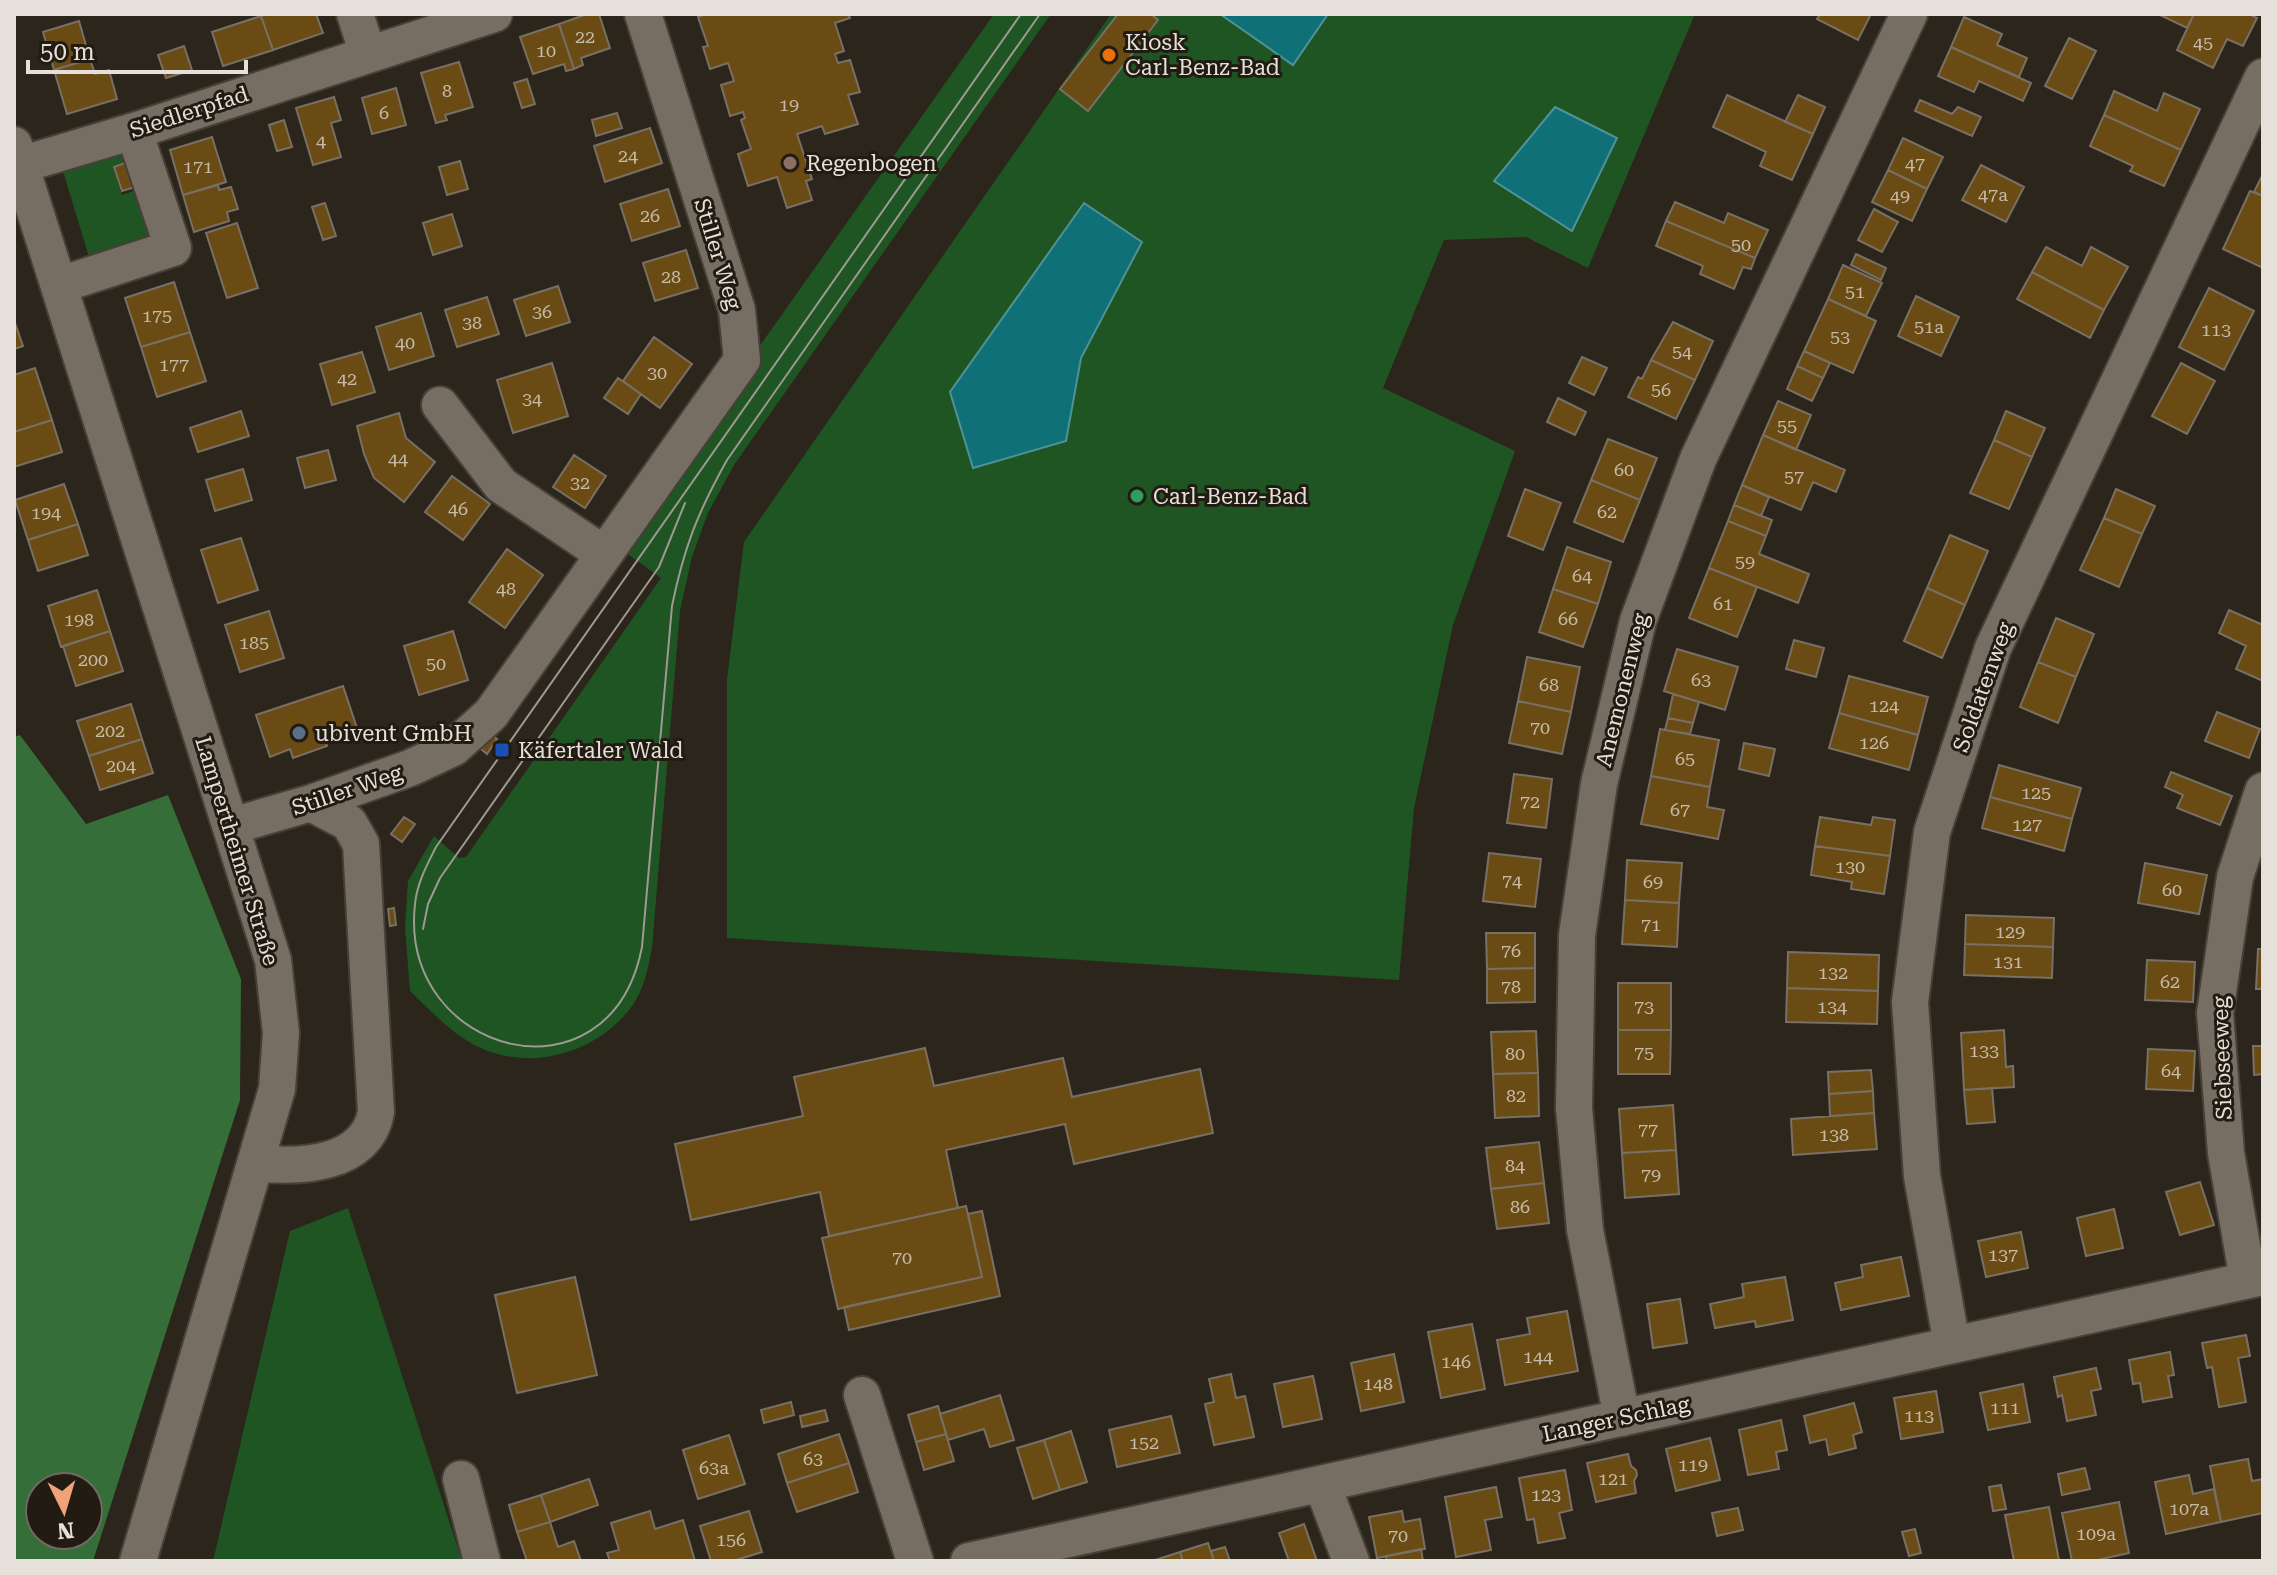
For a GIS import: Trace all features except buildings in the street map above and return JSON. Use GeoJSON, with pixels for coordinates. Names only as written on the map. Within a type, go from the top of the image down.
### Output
{"type":"FeatureCollection","features":[{"type":"Feature","properties":{"kind":"street"},"geometry":{"type":"LineString","coordinates":[[355,14],[368,54]]}},
{"type":"Feature","properties":{"kind":"street","name":"Siedlerpfad"},"geometry":{"type":"LineString","coordinates":[[17,155],[134,131],[494,14]]}},
{"type":"Feature","properties":{"kind":"street","name":"Stiller Weg"},"geometry":{"type":"LineString","coordinates":[[232,826],[311,803],[410,768],[453,748],[491,714],[742,360],[737,310],[643,14]]}},
{"type":"Feature","properties":{"kind":"street","name":"Anemonenweg"},"geometry":{"type":"LineString","coordinates":[[1622,1418],[1585,1230],[1574,1108],[1577,935],[1599,784],[1638,621],[1698,459],[1909,14]]}},
{"type":"Feature","properties":{"kind":"street","name":"Soldatenweg"},"geometry":{"type":"LineString","coordinates":[[1952,1345],[1922,1176],[1910,1002],[1932,832],[1993,648],[2263,77]]}},
{"type":"Feature","properties":{"kind":"street"},"geometry":{"type":"LineString","coordinates":[[60,285],[173,248],[134,131]]}},
{"type":"Feature","properties":{"kind":"street","name":"Lampertheimer Straße"},"geometry":{"type":"LineString","coordinates":[[17,155],[273,960],[281,1033],[277,1089],[257,1163],[138,1561]]}},
{"type":"Feature","properties":{"kind":"street"},"geometry":{"type":"LineString","coordinates":[[440,405],[501,485],[604,554]]}},
{"type":"Feature","properties":{"kind":"street","name":"Siebseeweg"},"geometry":{"type":"LineString","coordinates":[[2256,1278],[2226,1153],[2215,1013],[2235,877],[2263,791]]}},
{"type":"Feature","properties":{"kind":"street"},"geometry":{"type":"LineString","coordinates":[[257,1163],[278,1166],[304,1163],[351,1151],[367,1138],[376,1112],[361,844],[349,823],[311,803]]}},
{"type":"Feature","properties":{"kind":"street","name":"Langer Schlag"},"geometry":{"type":"LineString","coordinates":[[969,1561],[2256,1278]]}},
{"type":"Feature","properties":{"kind":"street"},"geometry":{"type":"LineString","coordinates":[[862,1395],[915,1561]]}},
{"type":"Feature","properties":{"kind":"street"},"geometry":{"type":"LineString","coordinates":[[461,1479],[482,1561]]}},
{"type":"Feature","properties":{"kind":"street"},"geometry":{"type":"LineString","coordinates":[[1322,1484],[1351,1561]]}},
{"type":"Feature","properties":{"kind":"green space"},"geometry":{"type":"Polygon","coordinates":[[[994,14],[1051,14],[734,465],[708,513],[692,557],[680,611],[652,948],[640,993],[616,1024],[598,1038],[577,1048],[532,1058],[487,1051],[451,1029],[410,991],[405,928],[408,881],[434,836],[459,858],[466,857],[661,578],[618,547],[994,14]]]}},
{"type":"Feature","properties":{"kind":"green space","name":"Carl-Benz-Bad"},"geometry":{"type":"Polygon","coordinates":[[[1111,14],[1695,14],[1588,268],[1526,237],[1444,240],[1383,388],[1515,451],[1453,625],[1414,808],[1399,980],[727,938],[727,679],[744,542],[1111,14]]]}},
{"type":"Feature","properties":{"kind":"green space"},"geometry":{"type":"Polygon","coordinates":[[[122,148],[127,161],[113,167],[122,195],[145,187],[158,235],[92,267],[62,168],[122,148]]]}},
{"type":"Feature","properties":{"kind":"green space"},"geometry":{"type":"Polygon","coordinates":[[[20,735],[86,824],[168,795],[241,979],[240,1100],[104,1527],[104,1471],[24,1471],[24,1551],[96,1551],[93,1561],[14,1561],[14,737],[20,735]]]}},
{"type":"Feature","properties":{"kind":"green space"},"geometry":{"type":"Polygon","coordinates":[[[348,1208],[462,1561],[213,1561],[290,1231],[348,1208]]]}},
{"type":"Feature","properties":{"kind":"water"},"geometry":{"type":"Polygon","coordinates":[[[1220,14],[1328,14],[1293,65],[1220,14]]]}},
{"type":"Feature","properties":{"kind":"water"},"geometry":{"type":"Polygon","coordinates":[[[1555,107],[1617,138],[1572,231],[1494,181],[1555,107]]]}},
{"type":"Feature","properties":{"kind":"water"},"geometry":{"type":"Polygon","coordinates":[[[1084,203],[1142,242],[1081,358],[1066,441],[973,468],[950,392],[1084,203]]]}},
{"type":"Feature","properties":{"kind":"tram line"},"geometry":{"type":"LineString","coordinates":[[1021,14],[436,847],[416,896],[419,956],[439,997],[471,1027],[510,1044],[552,1045],[591,1031],[622,998],[642,947],[672,606],[700,513],[727,460],[1040,14]]}},
{"type":"Feature","properties":{"kind":"tram line"},"geometry":{"type":"LineString","coordinates":[[423,929],[428,904],[440,878],[659,567],[685,503]]}},
{"type":"Feature","properties":{"kind":"place","name":"Kiosk Carl-Benz-Bad"},"geometry":{"type":"Point","coordinates":[1109,55]}},
{"type":"Feature","properties":{"kind":"place","name":"Regenbogen"},"geometry":{"type":"Point","coordinates":[790,163]}},
{"type":"Feature","properties":{"kind":"place","name":"Carl-Benz-Bad"},"geometry":{"type":"Point","coordinates":[1137,496]}},
{"type":"Feature","properties":{"kind":"place","name":"ubivent GmbH"},"geometry":{"type":"Point","coordinates":[299,733]}},
{"type":"Feature","properties":{"kind":"place","name":"Käfertaler Wald"},"geometry":{"type":"Point","coordinates":[502,750]}}]}
